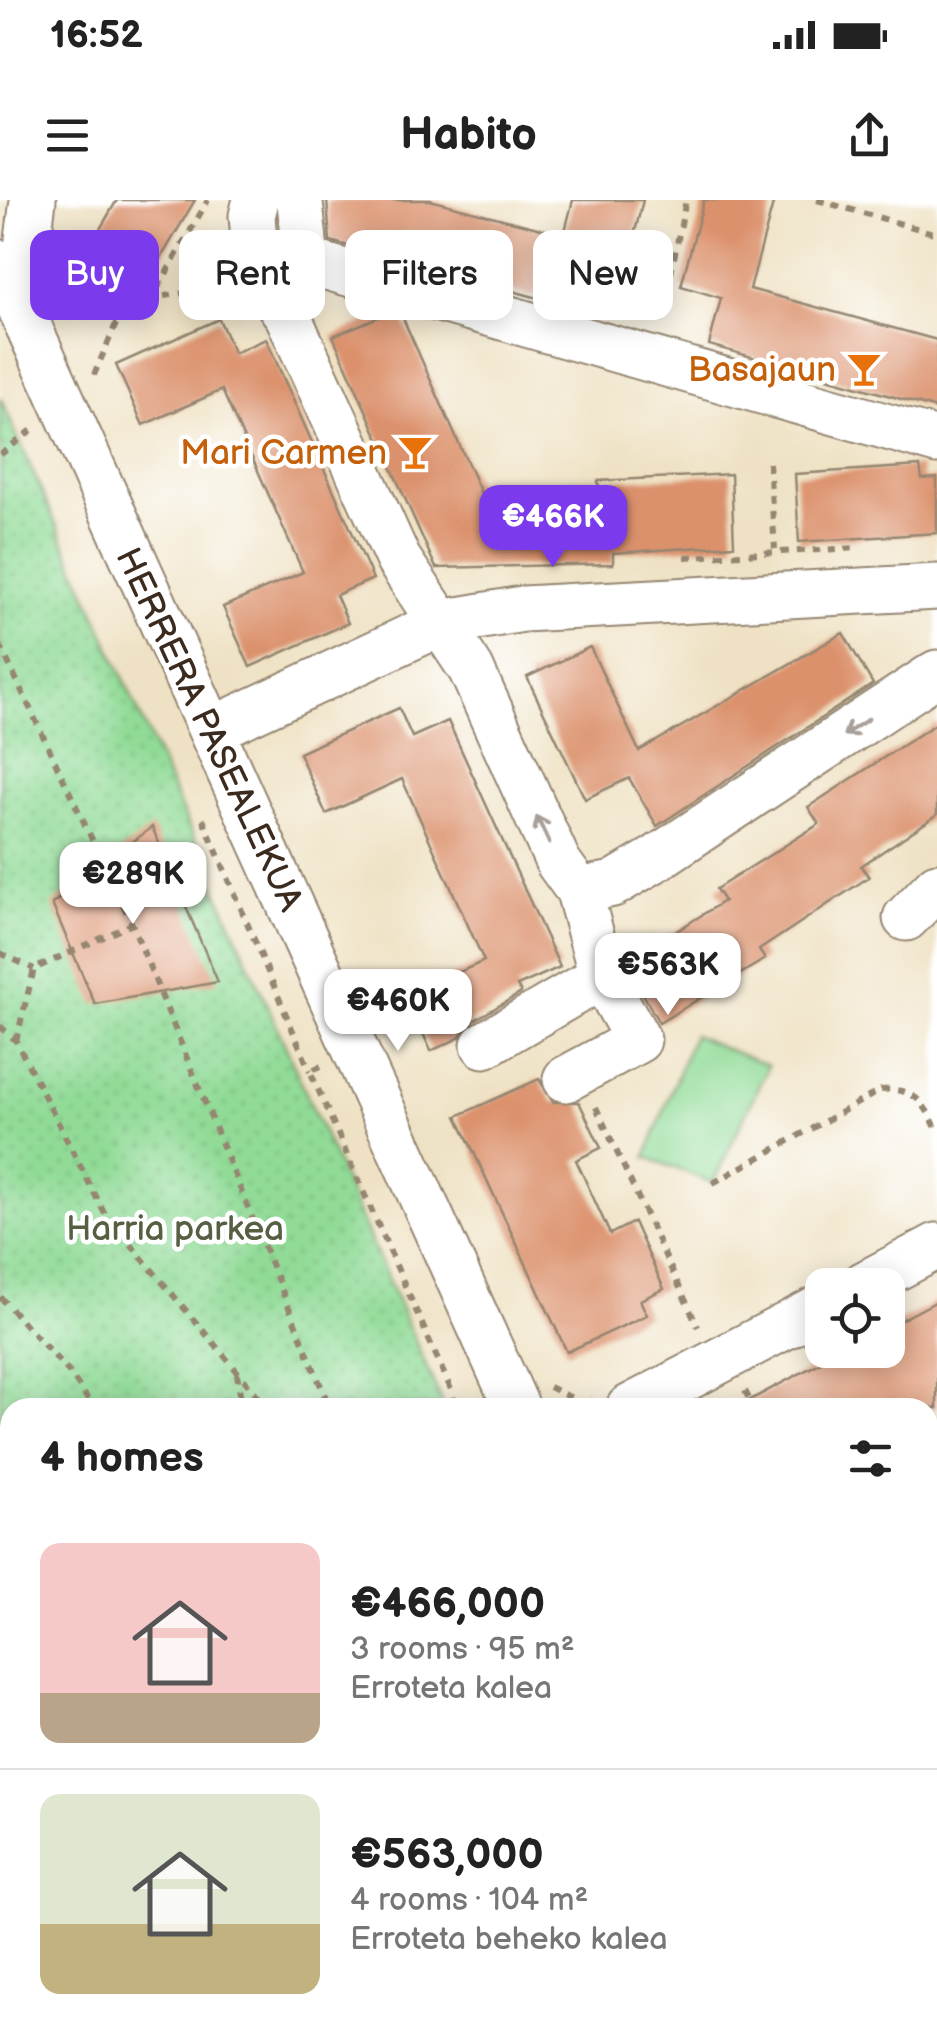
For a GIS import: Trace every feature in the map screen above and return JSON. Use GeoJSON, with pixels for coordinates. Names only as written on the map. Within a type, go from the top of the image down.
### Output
{"type":"FeatureCollection","features":[{"type":"Feature","properties":{"kind":"street","name":"HERRERA PASEALEKUA"},"geometry":{"type":"LineString","coordinates":[[14,329],[33,200]]}},
{"type":"Feature","properties":{"kind":"street"},"geometry":{"type":"LineString","coordinates":[[256,200],[252,216],[257,274],[288,316],[398,559],[472,669],[558,862],[579,891],[602,976],[638,1040],[572,1076]]}},
{"type":"Feature","properties":{"kind":"street"},"geometry":{"type":"LineString","coordinates":[[300,202],[306,261],[937,441]]}},
{"type":"Feature","properties":{"kind":"street","name":"HERRERA PASEALEKUA"},"geometry":{"type":"LineString","coordinates":[[0,263],[14,329],[56,395],[356,1051],[528,1391]]}},
{"type":"Feature","properties":{"kind":"street"},"geometry":{"type":"LineString","coordinates":[[212,730],[440,623],[523,609],[937,587]]}},
{"type":"Feature","properties":{"kind":"street"},"geometry":{"type":"LineString","coordinates":[[579,891],[613,884],[657,858],[937,673]]}},
{"type":"Feature","properties":{"kind":"street"},"geometry":{"type":"LineString","coordinates":[[906,918],[937,886]]}},
{"type":"Feature","properties":{"kind":"street"},"geometry":{"type":"LineString","coordinates":[[484,1045],[602,976]]}},
{"type":"Feature","properties":{"kind":"street"},"geometry":{"type":"LineString","coordinates":[[895,1268],[937,1246]]}},
{"type":"Feature","properties":{"kind":"street"},"geometry":{"type":"LineString","coordinates":[[622,1398],[805,1315]]}},
{"type":"Feature","properties":{"kind":"path"},"geometry":{"type":"LineString","coordinates":[[159,286],[208,200]]}},
{"type":"Feature","properties":{"kind":"path"},"geometry":{"type":"LineString","coordinates":[[653,360],[686,200]]}},
{"type":"Feature","properties":{"kind":"path"},"geometry":{"type":"LineString","coordinates":[[817,200],[937,234]]}},
{"type":"Feature","properties":{"kind":"path"},"geometry":{"type":"LineString","coordinates":[[92,379],[116,324],[122,320]]}},
{"type":"Feature","properties":{"kind":"path"},"geometry":{"type":"LineString","coordinates":[[0,455],[32,430]]}},
{"type":"Feature","properties":{"kind":"path"},"geometry":{"type":"LineString","coordinates":[[769,463],[775,549]]}},
{"type":"Feature","properties":{"kind":"path"},"geometry":{"type":"LineString","coordinates":[[0,644],[132,924],[326,1398]]}},
{"type":"Feature","properties":{"kind":"path"},"geometry":{"type":"LineString","coordinates":[[202,818],[454,1398]]}},
{"type":"Feature","properties":{"kind":"path"},"geometry":{"type":"LineString","coordinates":[[34,969],[132,924]]}},
{"type":"Feature","properties":{"kind":"path"},"geometry":{"type":"LineString","coordinates":[[0,952],[34,969]]}},
{"type":"Feature","properties":{"kind":"path"},"geometry":{"type":"LineString","coordinates":[[16,1041],[34,969]]}},
{"type":"Feature","properties":{"kind":"path"},"geometry":{"type":"LineString","coordinates":[[0,1026],[16,1041],[106,1214],[259,1398]]}},
{"type":"Feature","properties":{"kind":"path"},"geometry":{"type":"LineString","coordinates":[[310,1071],[356,1051]]}},
{"type":"Feature","properties":{"kind":"path"},"geometry":{"type":"LineString","coordinates":[[572,1076],[699,1328]]}},
{"type":"Feature","properties":{"kind":"path"},"geometry":{"type":"LineString","coordinates":[[713,1183],[881,1090],[912,1093],[925,1105],[936,1127]]}},
{"type":"Feature","properties":{"kind":"path"},"geometry":{"type":"LineString","coordinates":[[0,1297],[69,1372],[87,1398]]}},
{"type":"Feature","properties":{"kind":"path"},"geometry":{"type":"LineString","coordinates":[[237,1372],[241,1398]]}},
{"type":"Feature","properties":{"kind":"path"},"geometry":{"type":"LineString","coordinates":[[528,1391],[548,1386],[572,1398]]}},
{"type":"Feature","properties":{"kind":"green space","name":"Harria parkea"},"geometry":{"type":"Polygon","coordinates":[[[0,397],[440,1398],[0,1398],[0,397]]]}},
{"type":"Feature","properties":{"kind":"green space"},"geometry":{"type":"Polygon","coordinates":[[[693,1035],[768,1066],[713,1183],[646,1157],[693,1035]]]}},
{"type":"Feature","properties":{"kind":"building"},"geometry":{"type":"Polygon","coordinates":[[[117,200],[195,200],[159,261],[159,230],[99,230],[117,200]]]}},
{"type":"Feature","properties":{"kind":"building"},"geometry":{"type":"Polygon","coordinates":[[[327,200],[430,200],[545,230],[533,230],[533,297],[513,291],[513,230],[345,230],[345,245],[330,241],[327,200]]]}},
{"type":"Feature","properties":{"kind":"building"},"geometry":{"type":"Polygon","coordinates":[[[573,200],[643,200],[635,230],[565,230],[573,200]]]}},
{"type":"Feature","properties":{"kind":"building"},"geometry":{"type":"Polygon","coordinates":[[[704,200],[774,200],[750,289],[937,340],[937,409],[709,345],[721,298],[681,286],[704,200]]]}},
{"type":"Feature","properties":{"kind":"building"},"geometry":{"type":"Polygon","coordinates":[[[217,320],[234,353],[266,339],[373,579],[336,595],[348,623],[250,667],[223,607],[303,572],[222,390],[143,425],[116,365],[217,320]]]}},
{"type":"Feature","properties":{"kind":"building"},"geometry":{"type":"Polygon","coordinates":[[[371,320],[404,320],[484,500],[600,493],[598,481],[731,474],[734,545],[613,553],[613,564],[436,568],[333,336],[371,320]]]}},
{"type":"Feature","properties":{"kind":"building"},"geometry":{"type":"Polygon","coordinates":[[[920,466],[922,479],[937,478],[937,533],[799,542],[795,474],[920,466]]]}},
{"type":"Feature","properties":{"kind":"building"},"geometry":{"type":"Polygon","coordinates":[[[843,633],[873,684],[657,826],[629,778],[585,799],[527,677],[590,647],[639,751],[843,633]]]}},
{"type":"Feature","properties":{"kind":"building"},"geometry":{"type":"Polygon","coordinates":[[[399,708],[412,737],[448,721],[560,967],[517,986],[521,993],[471,1022],[459,1038],[431,1051],[406,996],[484,961],[402,779],[326,814],[299,753],[399,708]]]}},
{"type":"Feature","properties":{"kind":"building"},"geometry":{"type":"Polygon","coordinates":[[[937,723],[937,815],[861,866],[869,877],[759,950],[765,959],[659,1023],[626,963],[724,901],[716,889],[819,824],[808,807],[937,723]]]}},
{"type":"Feature","properties":{"kind":"building"},"geometry":{"type":"Polygon","coordinates":[[[152,827],[218,982],[95,1004],[52,904],[152,827]]]}},
{"type":"Feature","properties":{"kind":"building"},"geometry":{"type":"Polygon","coordinates":[[[539,1079],[553,1102],[579,1102],[601,1148],[576,1160],[610,1234],[634,1222],[664,1289],[640,1300],[647,1315],[567,1352],[457,1116],[539,1079]]]}},
{"type":"Feature","properties":{"kind":"building"},"geometry":{"type":"Polygon","coordinates":[[[937,1301],[937,1398],[754,1398],[810,1368],[905,1368],[905,1318],[937,1301]]]}},
{"type":"Feature","properties":{"kind":"place","name":"Basajaun"},"geometry":{"type":"Point","coordinates":[864,369]}},
{"type":"Feature","properties":{"kind":"place","name":"Mari Carmen"},"geometry":{"type":"Point","coordinates":[415,452]}}]}
